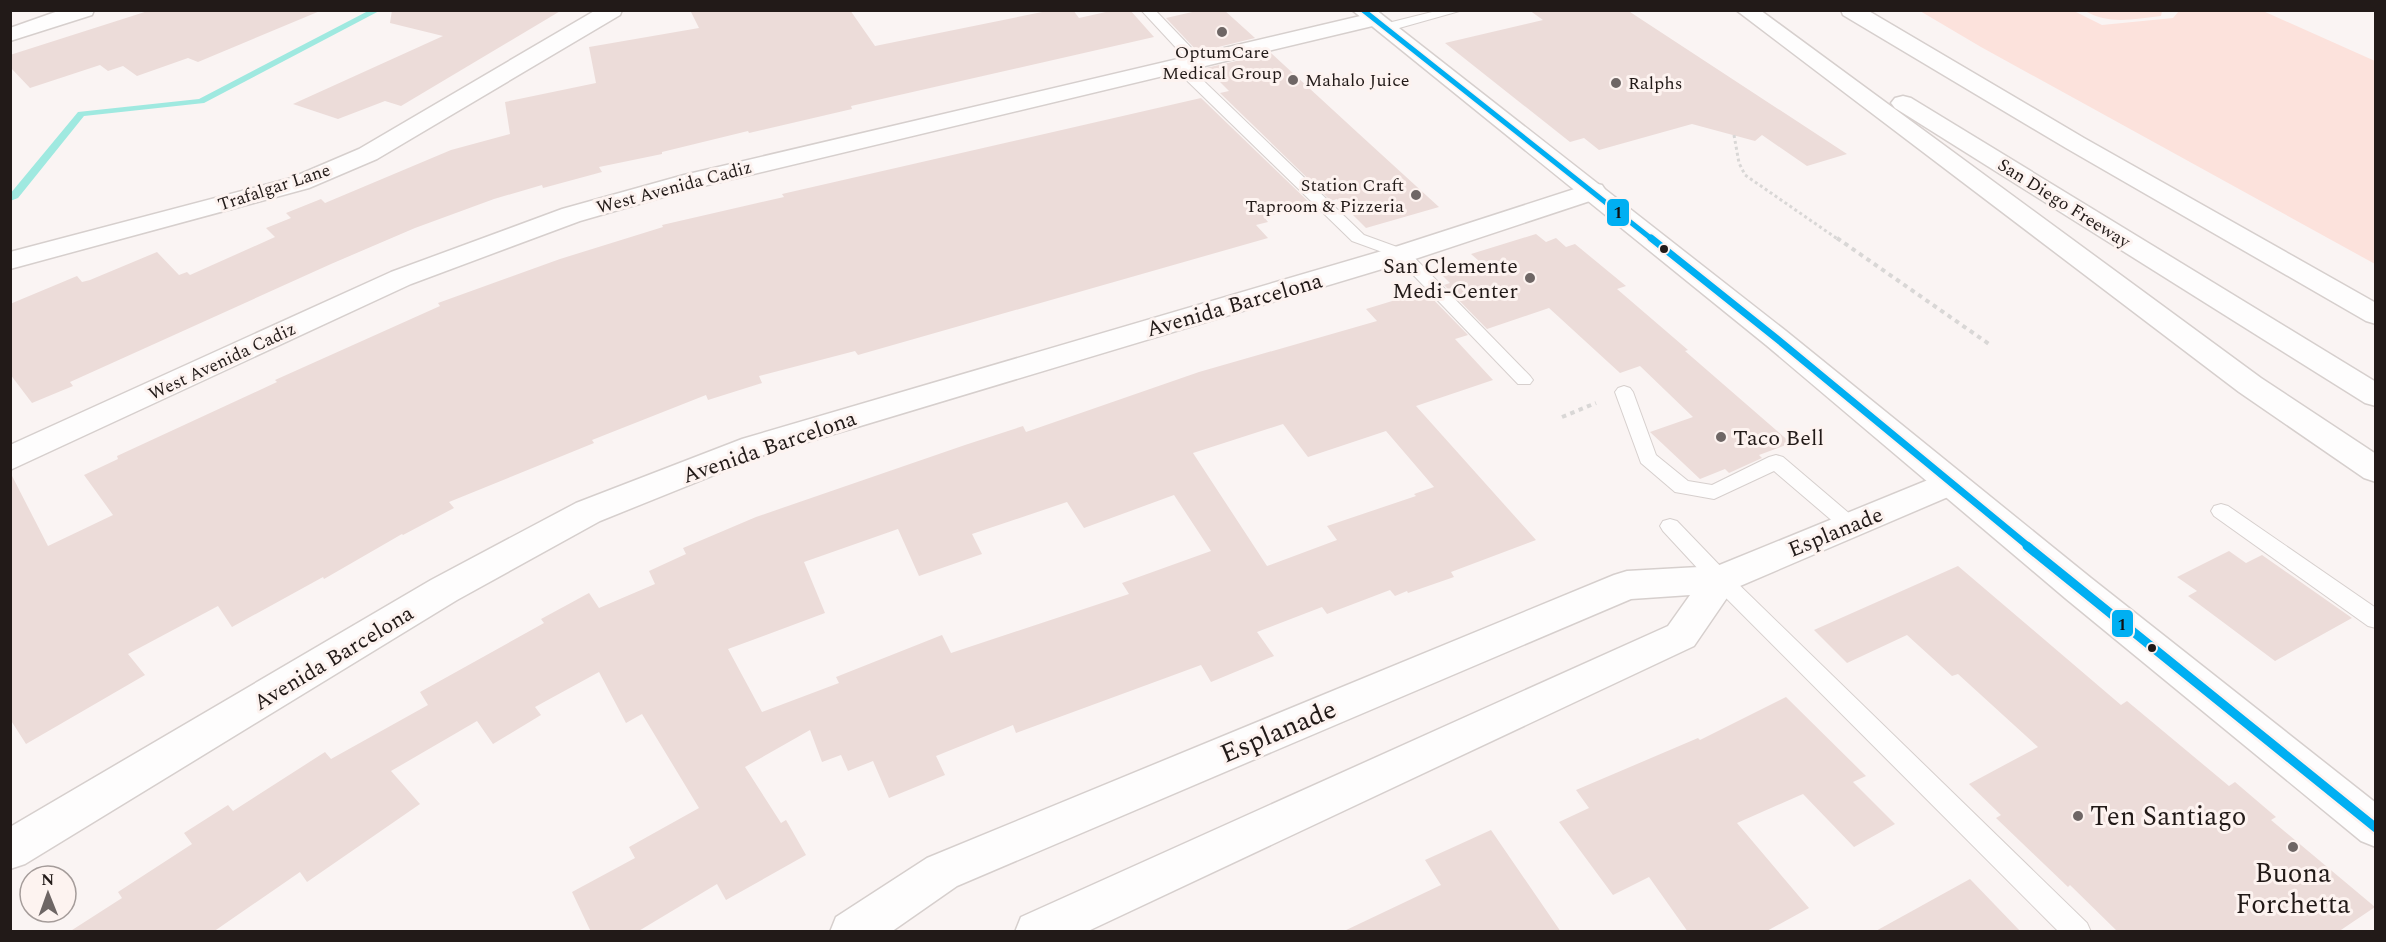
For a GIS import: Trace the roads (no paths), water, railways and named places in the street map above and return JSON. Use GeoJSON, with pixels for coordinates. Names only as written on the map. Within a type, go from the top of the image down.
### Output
{"type":"FeatureCollection","features":[{"type":"Feature","properties":{"kind":"main road"},"geometry":{"type":"LineString","coordinates":[[10,35],[84,10]]}},
{"type":"Feature","properties":{"kind":"main road","name":"Trafalgar Lane"},"geometry":{"type":"LineString","coordinates":[[10,261],[300,183],[368,154],[612,10]]}},
{"type":"Feature","properties":{"kind":"main road"},"geometry":{"type":"LineString","coordinates":[[1746,10],[2250,385],[2376,470]]}},
{"type":"Feature","properties":{"kind":"main road","name":"San Diego Freeway"},"geometry":{"type":"LineString","coordinates":[[1754,10],[2376,396]]}},
{"type":"Feature","properties":{"kind":"main road"},"geometry":{"type":"LineString","coordinates":[[1851,10],[2075,143],[2370,310]]}},
{"type":"Feature","properties":{"kind":"main road"},"geometry":{"type":"LineString","coordinates":[[1373,19],[1776,338],[1950,483],[2376,828]]}},
{"type":"Feature","properties":{"kind":"main road","name":"West Avenida Cadiz"},"geometry":{"type":"LineString","coordinates":[[10,459],[401,278],[571,214],[684,183],[1373,19]]}},
{"type":"Feature","properties":{"kind":"main road","name":"Avenida Barcelona"},"geometry":{"type":"LineString","coordinates":[[10,850],[444,590],[588,512],[753,447],[1402,254],[1593,191]]}},
{"type":"Feature","properties":{"kind":"main road","name":"Esplanade"},"geometry":{"type":"LineString","coordinates":[[852,932],[942,872],[1616,589],[1627,585],[1720,579],[1950,483]]}},
{"type":"Feature","properties":{"kind":"main road"},"geometry":{"type":"LineString","coordinates":[[1037,932],[1681,636],[1720,579]]}},
{"type":"Feature","properties":{"kind":"lane"},"geometry":{"type":"LineString","coordinates":[[1147,10],[1189,64],[1358,238],[1402,254],[1524,380]]}},
{"type":"Feature","properties":{"kind":"lane"},"geometry":{"type":"LineString","coordinates":[[1373,19],[1457,10]]}},
{"type":"Feature","properties":{"kind":"lane"},"geometry":{"type":"LineString","coordinates":[[1624,392],[1648,458],[1682,487],[1714,492],[1776,462],[1850,525]]}},
{"type":"Feature","properties":{"kind":"lane"},"geometry":{"type":"LineString","coordinates":[[2221,511],[2376,620]]}},
{"type":"Feature","properties":{"kind":"lane"},"geometry":{"type":"LineString","coordinates":[[1670,526],[1720,579],[2079,932]]}},
{"type":"Feature","properties":{"kind":"waterway"},"geometry":{"type":"LineString","coordinates":[[10,198],[15,196],[81,114],[201,101],[377,10]]}},
{"type":"Feature","properties":{"kind":"place","name":"OptumCare Medical Group"},"geometry":{"type":"Point","coordinates":[1222,32]}},
{"type":"Feature","properties":{"kind":"place","name":"Mahalo Juice"},"geometry":{"type":"Point","coordinates":[1293,80]}},
{"type":"Feature","properties":{"kind":"place","name":"Ralphs"},"geometry":{"type":"Point","coordinates":[1616,83]}},
{"type":"Feature","properties":{"kind":"place","name":"Station Craft Taproom & Pizzeria"},"geometry":{"type":"Point","coordinates":[1416,195]}},
{"type":"Feature","properties":{"kind":"place","name":"San Clemente Medi-Center"},"geometry":{"type":"Point","coordinates":[1530,278]}},
{"type":"Feature","properties":{"kind":"place","name":"Taco Bell"},"geometry":{"type":"Point","coordinates":[1721,437]}},
{"type":"Feature","properties":{"kind":"place","name":"Ten Santiago"},"geometry":{"type":"Point","coordinates":[2078,816]}},
{"type":"Feature","properties":{"kind":"place","name":"Buona Forchetta"},"geometry":{"type":"Point","coordinates":[2293,847]}}]}
